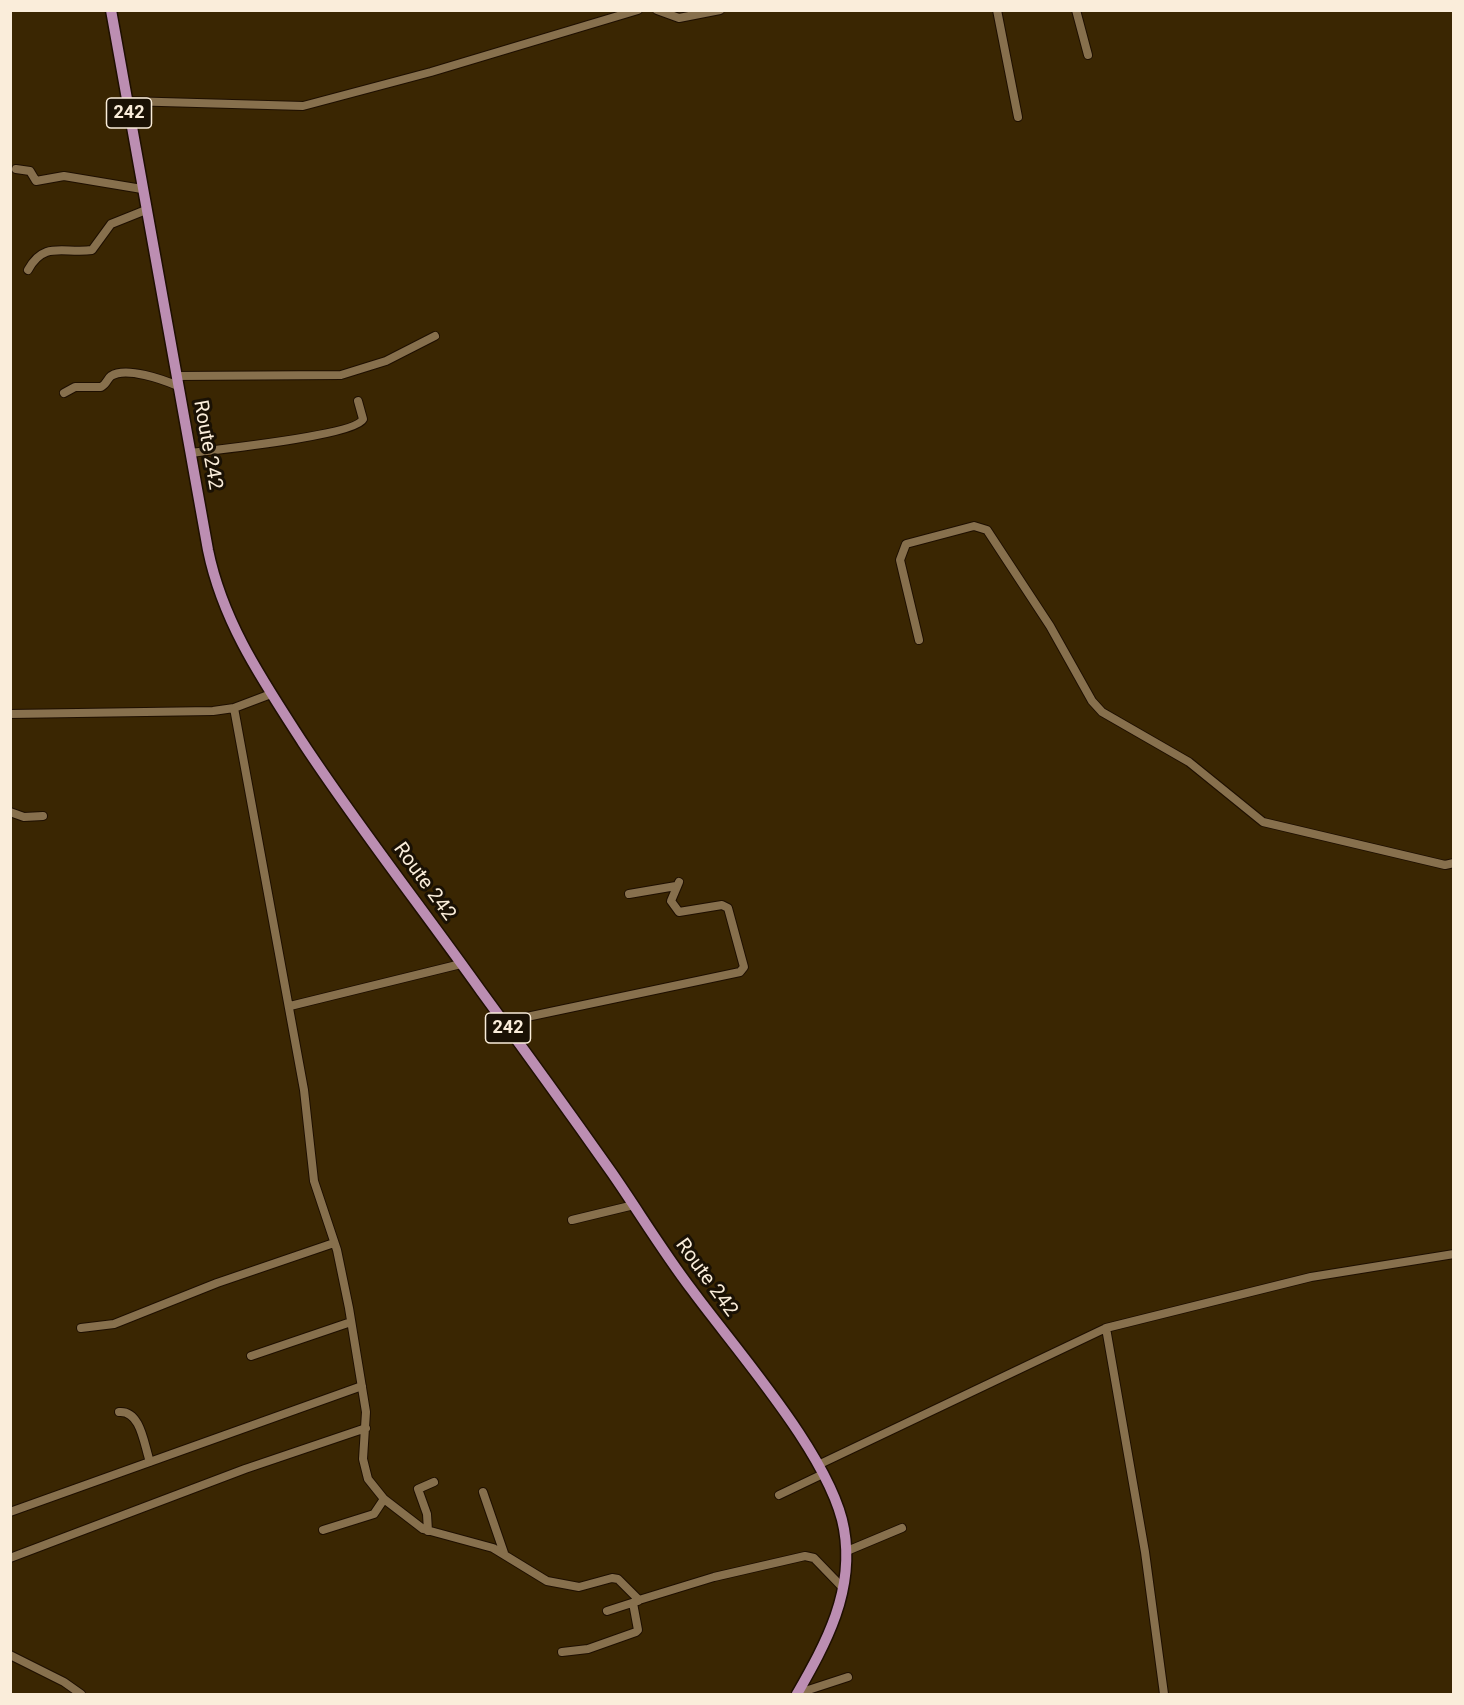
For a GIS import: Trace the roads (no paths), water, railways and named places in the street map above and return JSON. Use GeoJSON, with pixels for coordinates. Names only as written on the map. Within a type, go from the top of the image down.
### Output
{"type":"FeatureCollection","features":[{"type":"Feature","properties":{"kind":"main road","name":"Route 242"},"geometry":{"type":"LineString","coordinates":[[111,10],[163,310],[218,590],[242,647],[337,793],[634,1205],[675,1268],[799,1433],[820,1470],[844,1525],[847,1551],[843,1588],[829,1636],[796,1694]]}},
{"type":"Feature","properties":{"kind":"street"},"geometry":{"type":"LineString","coordinates":[[126,101],[303,106],[453,65],[638,10]]}},
{"type":"Feature","properties":{"kind":"street"},"geometry":{"type":"LineString","coordinates":[[657,10],[679,18],[720,10]]}},
{"type":"Feature","properties":{"kind":"street"},"geometry":{"type":"LineString","coordinates":[[997,10],[1018,117]]}},
{"type":"Feature","properties":{"kind":"street"},"geometry":{"type":"LineString","coordinates":[[1076,10],[1088,55]]}},
{"type":"Feature","properties":{"kind":"street"},"geometry":{"type":"LineString","coordinates":[[16,169],[30,171],[36,181],[64,176],[142,189]]}},
{"type":"Feature","properties":{"kind":"street"},"geometry":{"type":"LineString","coordinates":[[28,270],[34,258],[45,251],[92,250],[111,224],[146,213]]}},
{"type":"Feature","properties":{"kind":"street"},"geometry":{"type":"LineString","coordinates":[[64,393],[75,387],[102,387],[111,376],[120,375],[152,375],[177,381],[341,375],[386,361],[435,336]]}},
{"type":"Feature","properties":{"kind":"street"},"geometry":{"type":"LineString","coordinates":[[190,453],[318,436],[358,425],[363,419],[358,401]]}},
{"type":"Feature","properties":{"kind":"street"},"geometry":{"type":"LineString","coordinates":[[919,640],[900,560],[901,551],[906,544],[974,526],[983,527],[1050,626],[1092,701],[1102,712],[1189,762],[1263,822],[1445,866],[1454,863]]}},
{"type":"Feature","properties":{"kind":"street"},"geometry":{"type":"LineString","coordinates":[[10,714],[196,712],[234,708],[271,694]]}},
{"type":"Feature","properties":{"kind":"street"},"geometry":{"type":"LineString","coordinates":[[234,708],[290,1006],[304,1090],[314,1181],[334,1243],[362,1386],[366,1412],[363,1445],[365,1471],[384,1499],[428,1531],[493,1548],[547,1581],[579,1587],[612,1578],[618,1579],[636,1602],[638,1629],[636,1632],[588,1649],[562,1652]]}},
{"type":"Feature","properties":{"kind":"street"},"geometry":{"type":"LineString","coordinates":[[10,812],[24,817],[43,816]]}},
{"type":"Feature","properties":{"kind":"street"},"geometry":{"type":"LineString","coordinates":[[503,1022],[740,972],[744,967],[728,908],[722,905],[679,912],[671,901],[678,884],[629,894]]}},
{"type":"Feature","properties":{"kind":"street"},"geometry":{"type":"LineString","coordinates":[[290,1006],[461,964]]}},
{"type":"Feature","properties":{"kind":"street"},"geometry":{"type":"LineString","coordinates":[[572,1220],[634,1205]]}},
{"type":"Feature","properties":{"kind":"street"},"geometry":{"type":"LineString","coordinates":[[81,1328],[114,1324],[217,1282],[334,1243]]}},
{"type":"Feature","properties":{"kind":"street"},"geometry":{"type":"LineString","coordinates":[[779,1495],[820,1470],[1106,1328],[1311,1277],[1454,1254]]}},
{"type":"Feature","properties":{"kind":"street"},"geometry":{"type":"LineString","coordinates":[[251,1356],[351,1322]]}},
{"type":"Feature","properties":{"kind":"street"},"geometry":{"type":"LineString","coordinates":[[1106,1328],[1145,1552],[1164,1695]]}},
{"type":"Feature","properties":{"kind":"street"},"geometry":{"type":"LineString","coordinates":[[10,1512],[362,1386]]}},
{"type":"Feature","properties":{"kind":"street"},"geometry":{"type":"LineString","coordinates":[[119,1412],[128,1412],[135,1417],[150,1462]]}},
{"type":"Feature","properties":{"kind":"street"},"geometry":{"type":"LineString","coordinates":[[10,1558],[124,1517],[244,1469],[366,1428]]}},
{"type":"Feature","properties":{"kind":"street"},"geometry":{"type":"LineString","coordinates":[[428,1531],[427,1514],[418,1489],[434,1482]]}},
{"type":"Feature","properties":{"kind":"street"},"geometry":{"type":"LineString","coordinates":[[483,1492],[504,1553]]}},
{"type":"Feature","properties":{"kind":"street"},"geometry":{"type":"LineString","coordinates":[[323,1530],[374,1514],[384,1499]]}},
{"type":"Feature","properties":{"kind":"street"},"geometry":{"type":"LineString","coordinates":[[847,1551],[902,1528]]}},
{"type":"Feature","properties":{"kind":"street"},"geometry":{"type":"LineString","coordinates":[[607,1611],[714,1577],[805,1556],[814,1558],[843,1588]]}},
{"type":"Feature","properties":{"kind":"street"},"geometry":{"type":"LineString","coordinates":[[10,1655],[64,1682],[81,1695]]}},
{"type":"Feature","properties":{"kind":"street"},"geometry":{"type":"LineString","coordinates":[[796,1694],[848,1677]]}}]}
